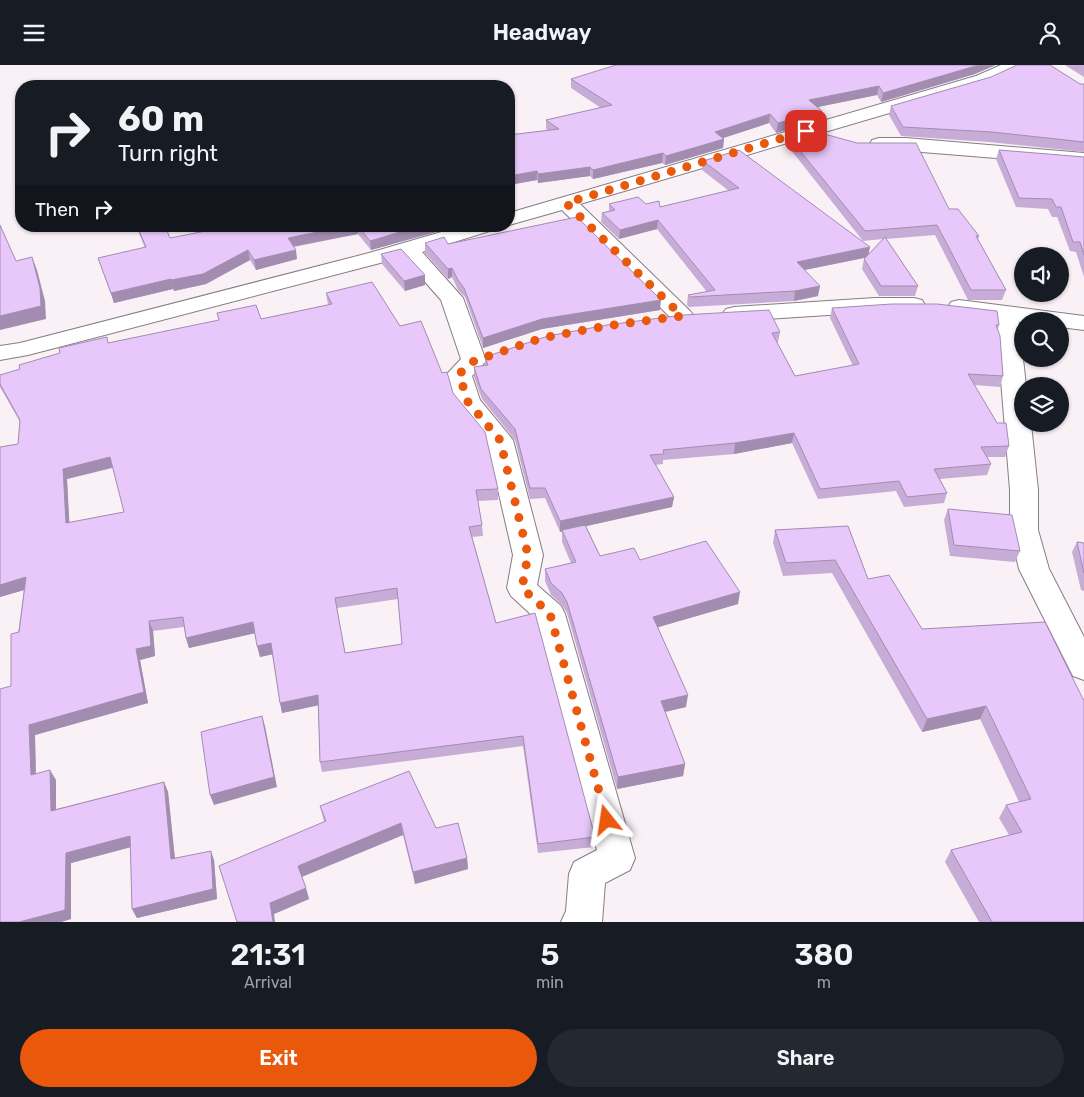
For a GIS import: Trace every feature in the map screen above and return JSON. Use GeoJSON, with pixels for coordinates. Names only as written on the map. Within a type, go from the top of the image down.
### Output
{"type":"FeatureCollection","features":[{"type":"Feature","properties":{"kind":"street"},"geometry":{"type":"LineString","coordinates":[[515,217],[982,80],[1015,65]]}},
{"type":"Feature","properties":{"kind":"street"},"geometry":{"type":"LineString","coordinates":[[806,131],[841,141]]}},
{"type":"Feature","properties":{"kind":"street"},"geometry":{"type":"LineString","coordinates":[[863,144],[906,143],[1084,159]]}},
{"type":"Feature","properties":{"kind":"street"},"geometry":{"type":"LineString","coordinates":[[566,203],[699,316]]}},
{"type":"Feature","properties":{"kind":"street"},"geometry":{"type":"LineString","coordinates":[[0,353],[20,350],[408,249],[466,232]]}},
{"type":"Feature","properties":{"kind":"street"},"geometry":{"type":"LineString","coordinates":[[408,249],[452,298],[482,358],[459,374],[468,402],[500,440],[528,555],[522,588],[550,614],[617,858],[587,874],[584,920],[580,922]]}},
{"type":"Feature","properties":{"kind":"street"},"geometry":{"type":"LineString","coordinates":[[654,320],[875,305],[934,305],[1084,323]]}},
{"type":"Feature","properties":{"kind":"street"},"geometry":{"type":"LineString","coordinates":[[1007,313],[1024,490],[1024,530],[1034,569],[1084,667]]}},
{"type":"Feature","properties":{"kind":"building"},"geometry":{"type":"Polygon","coordinates":[[[616,65],[979,65],[883,93],[879,86],[809,100],[822,111],[778,123],[770,114],[715,132],[724,139],[666,156],[663,153],[593,170],[590,167],[538,174],[537,171],[515,175],[515,134],[559,129],[546,120],[612,105],[571,79],[616,65]]]}},
{"type":"Feature","properties":{"kind":"building"},"geometry":{"type":"Polygon","coordinates":[[[1017,65],[1050,65],[1080,84],[1084,84],[1084,142],[992,132],[903,127],[891,106],[991,77],[1017,65]]]}},
{"type":"Feature","properties":{"kind":"building"},"geometry":{"type":"Polygon","coordinates":[[[810,130],[857,143],[916,143],[949,209],[958,209],[979,236],[976,236],[1006,290],[971,290],[937,225],[865,231],[788,136],[810,130]]]}},
{"type":"Feature","properties":{"kind":"building"},"geometry":{"type":"Polygon","coordinates":[[[739,150],[870,247],[797,262],[820,286],[795,291],[690,297],[688,295],[715,290],[658,220],[620,230],[602,213],[615,210],[609,204],[638,197],[646,204],[659,201],[660,207],[739,188],[703,161],[739,150]]]}},
{"type":"Feature","properties":{"kind":"building"},"geometry":{"type":"Polygon","coordinates":[[[999,150],[1084,157],[1084,255],[1080,242],[1073,242],[1061,207],[1056,207],[1052,199],[1019,198],[999,150]]]}},
{"type":"Feature","properties":{"kind":"building"},"geometry":{"type":"Polygon","coordinates":[[[577,217],[661,300],[542,319],[483,338],[464,288],[452,268],[448,269],[425,243],[444,237],[448,244],[505,232],[515,232],[515,230],[577,217]]]}},
{"type":"Feature","properties":{"kind":"building"},"geometry":{"type":"Polygon","coordinates":[[[0,225],[16,261],[32,257],[40,288],[41,306],[0,316],[0,225]]]}},
{"type":"Feature","properties":{"kind":"building"},"geometry":{"type":"Polygon","coordinates":[[[140,232],[168,232],[170,238],[201,232],[318,232],[288,238],[296,250],[254,260],[248,250],[203,274],[171,279],[111,293],[98,258],[146,247],[140,232]]]}},
{"type":"Feature","properties":{"kind":"building"},"geometry":{"type":"Polygon","coordinates":[[[363,232],[400,232],[370,241],[363,232]]]}},
{"type":"Feature","properties":{"kind":"building"},"geometry":{"type":"Polygon","coordinates":[[[885,237],[918,286],[881,286],[864,259],[885,237]]]}},
{"type":"Feature","properties":{"kind":"building"},"geometry":{"type":"Polygon","coordinates":[[[401,249],[425,275],[404,281],[381,254],[401,249]]]}},
{"type":"Feature","properties":{"kind":"building"},"geometry":{"type":"Polygon","coordinates":[[[372,282],[400,326],[421,321],[442,373],[447,372],[453,393],[485,432],[498,489],[476,490],[482,525],[469,527],[496,623],[535,613],[595,837],[538,844],[523,736],[320,762],[318,695],[280,703],[271,643],[257,646],[253,622],[186,638],[183,617],[149,621],[151,646],[136,649],[144,692],[29,725],[31,775],[50,770],[51,811],[164,782],[171,859],[211,851],[213,889],[132,909],[130,836],[66,853],[65,910],[19,922],[0,922],[0,689],[11,686],[11,634],[19,632],[26,577],[0,585],[0,447],[18,444],[20,420],[0,384],[0,375],[20,369],[19,365],[60,353],[59,348],[107,337],[108,343],[219,320],[217,313],[256,305],[261,319],[332,304],[326,293],[372,282]],[[110,457],[63,469],[66,523],[124,512],[110,457]],[[397,588],[335,598],[345,653],[402,644],[397,588]]]}},
{"type":"Feature","properties":{"kind":"building"},"geometry":{"type":"Polygon","coordinates":[[[892,304],[937,304],[997,311],[999,325],[996,325],[1000,336],[1003,376],[968,374],[997,423],[1006,423],[1009,446],[981,447],[991,464],[934,469],[947,493],[907,497],[899,481],[820,489],[794,433],[735,443],[663,450],[664,454],[650,455],[674,497],[560,521],[545,488],[530,488],[515,429],[481,389],[474,367],[488,365],[485,357],[548,336],[607,325],[683,315],[769,310],[780,332],[772,333],[795,376],[859,364],[832,308],[892,304]]]}},
{"type":"Feature","properties":{"kind":"building"},"geometry":{"type":"Polygon","coordinates":[[[948,509],[1012,515],[1020,551],[954,545],[948,509]]]}},
{"type":"Feature","properties":{"kind":"building"},"geometry":{"type":"Polygon","coordinates":[[[585,525],[600,556],[634,548],[640,560],[706,541],[740,592],[653,617],[688,695],[661,701],[685,764],[618,777],[567,602],[562,593],[551,583],[545,569],[576,562],[562,530],[585,525]]]}},
{"type":"Feature","properties":{"kind":"building"},"geometry":{"type":"Polygon","coordinates":[[[848,526],[868,579],[889,575],[922,629],[1045,622],[1084,701],[1084,922],[992,922],[951,850],[1022,832],[1006,805],[1031,799],[986,706],[927,719],[835,560],[786,563],[775,530],[848,526]]]}},
{"type":"Feature","properties":{"kind":"building"},"geometry":{"type":"Polygon","coordinates":[[[1077,542],[1084,543],[1084,573],[1077,542]]]}},
{"type":"Feature","properties":{"kind":"building"},"geometry":{"type":"Polygon","coordinates":[[[262,716],[274,777],[210,795],[201,732],[262,716]]]}},
{"type":"Feature","properties":{"kind":"building"},"geometry":{"type":"Polygon","coordinates":[[[409,771],[436,828],[458,823],[467,858],[413,872],[401,823],[298,866],[306,888],[270,903],[273,922],[237,922],[219,866],[326,821],[320,806],[409,771]]]}},
{"type":"Feature","properties":{"kind":"route"},"geometry":{"type":"LineString","coordinates":[[607,820],[550,614],[522,588],[528,555],[500,440],[468,402],[459,374],[474,361],[542,338],[606,326],[682,316],[566,203],[806,131]]}}]}
